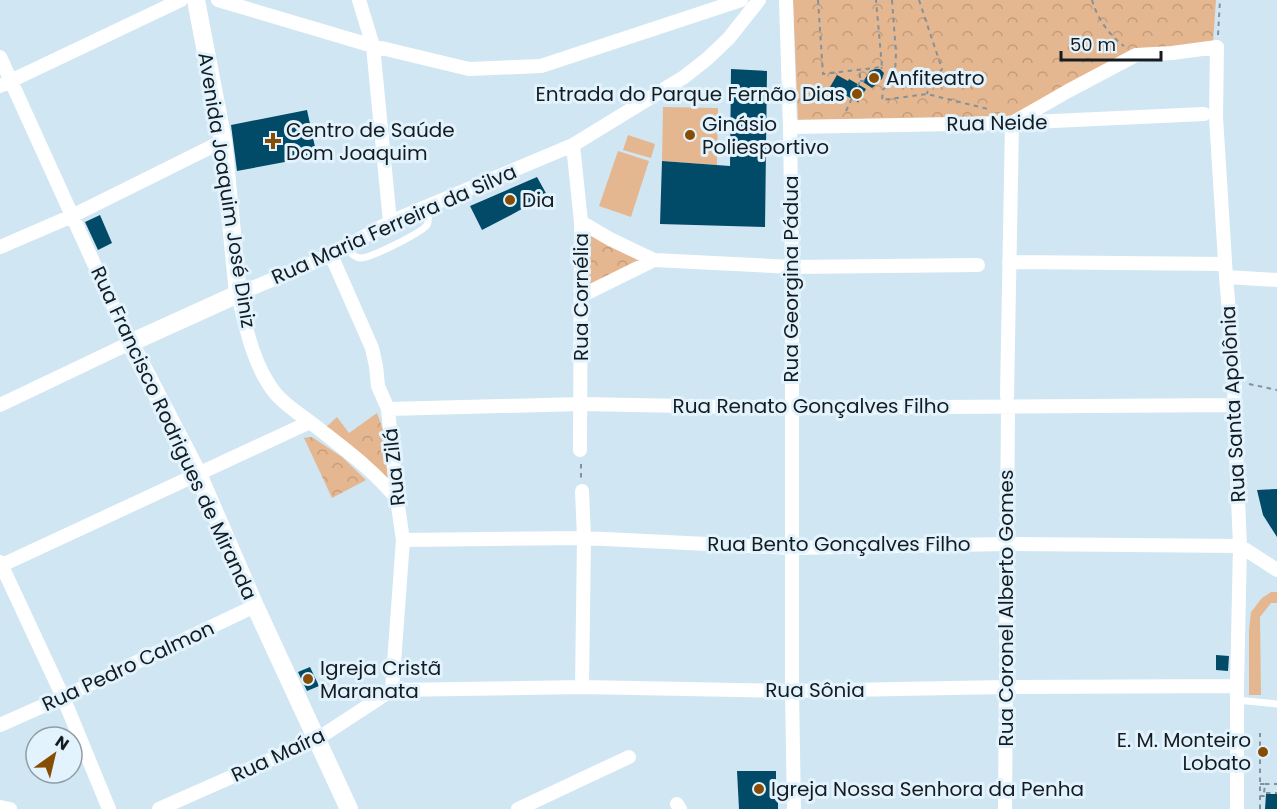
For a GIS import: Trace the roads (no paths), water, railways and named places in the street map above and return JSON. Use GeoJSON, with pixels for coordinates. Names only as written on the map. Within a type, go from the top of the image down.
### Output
{"type":"FeatureCollection","features":[{"type":"Feature","properties":{"kind":"street"},"geometry":{"type":"LineString","coordinates":[[6,83],[181,0]]}},
{"type":"Feature","properties":{"kind":"street","name":"Avenida Joaquim José Diniz"},"geometry":{"type":"LineString","coordinates":[[196,0],[223,141],[238,294],[256,358],[269,384],[284,403],[341,446],[384,483],[397,499]]}},
{"type":"Feature","properties":{"kind":"street"},"geometry":{"type":"LineString","coordinates":[[219,0],[373,45],[469,69],[541,66],[741,0]]}},
{"type":"Feature","properties":{"kind":"street"},"geometry":{"type":"LineString","coordinates":[[359,0],[373,45],[390,222]]}},
{"type":"Feature","properties":{"kind":"street","name":"Rua Maria Ferreira da Silva"},"geometry":{"type":"LineString","coordinates":[[0,405],[238,294],[331,255],[390,222],[573,145],[684,77],[729,38],[759,0]]}},
{"type":"Feature","properties":{"kind":"street","name":"Rua Georgina Pádua"},"geometry":{"type":"LineString","coordinates":[[786,0],[792,267],[794,809]]}},
{"type":"Feature","properties":{"kind":"street","name":"Rua Santa Apolônia"},"geometry":{"type":"LineString","coordinates":[[1012,123],[1136,55],[1217,47],[1216,117],[1235,381],[1240,546],[1237,809]]}},
{"type":"Feature","properties":{"kind":"street","name":"Rua Francisco Rodrigues de Miranda"},"geometry":{"type":"LineString","coordinates":[[0,57],[6,83],[72,216],[130,343],[198,474],[255,606],[349,809]]}},
{"type":"Feature","properties":{"kind":"street","name":"Rua Neide"},"geometry":{"type":"LineString","coordinates":[[790,127],[1012,123],[1204,114]]}},
{"type":"Feature","properties":{"kind":"street","name":"Rua Coronel Alberto Gomes"},"geometry":{"type":"LineString","coordinates":[[1005,809],[1012,123]]}},
{"type":"Feature","properties":{"kind":"street"},"geometry":{"type":"LineString","coordinates":[[0,247],[72,216],[223,141]]}},
{"type":"Feature","properties":{"kind":"street","name":"Rua Cornélia"},"geometry":{"type":"LineString","coordinates":[[573,145],[581,222],[580,450]]}},
{"type":"Feature","properties":{"kind":"street"},"geometry":{"type":"LineString","coordinates":[[581,222],[654,260],[792,267],[978,265]]}},
{"type":"Feature","properties":{"kind":"street","name":"Rua Zilá"},"geometry":{"type":"LineString","coordinates":[[331,255],[372,348],[378,387],[388,409],[403,540],[393,690]]}},
{"type":"Feature","properties":{"kind":"street"},"geometry":{"type":"LineString","coordinates":[[581,296],[654,260]]}},
{"type":"Feature","properties":{"kind":"street"},"geometry":{"type":"LineString","coordinates":[[1009,262],[1226,270],[1277,280]]}},
{"type":"Feature","properties":{"kind":"street","name":"Rua Renato Gonçalves Filho"},"geometry":{"type":"LineString","coordinates":[[388,409],[581,404],[792,408],[1008,401],[1234,405]]}},
{"type":"Feature","properties":{"kind":"street"},"geometry":{"type":"LineString","coordinates":[[109,809],[63,697],[1,564],[310,422]]}},
{"type":"Feature","properties":{"kind":"street"},"geometry":{"type":"LineString","coordinates":[[582,491],[584,538],[582,687]]}},
{"type":"Feature","properties":{"kind":"street","name":"Rua Bento Gonçalves Filho"},"geometry":{"type":"LineString","coordinates":[[403,540],[584,538],[792,548],[1006,544],[1240,546]]}},
{"type":"Feature","properties":{"kind":"street"},"geometry":{"type":"LineString","coordinates":[[1240,546],[1277,570]]}},
{"type":"Feature","properties":{"kind":"street","name":"Rua Pedro Calmon"},"geometry":{"type":"LineString","coordinates":[[0,725],[255,606]]}},
{"type":"Feature","properties":{"kind":"street","name":"Rua Sônia"},"geometry":{"type":"LineString","coordinates":[[393,690],[582,687],[792,691],[1005,687],[1237,693]]}},
{"type":"Feature","properties":{"kind":"street","name":"Rua Maíra"},"geometry":{"type":"LineString","coordinates":[[159,809],[317,739],[393,690]]}},
{"type":"Feature","properties":{"kind":"street"},"geometry":{"type":"LineString","coordinates":[[518,809],[630,757]]}},
{"type":"Feature","properties":{"kind":"street"},"geometry":{"type":"LineString","coordinates":[[0,807],[10,809]]}},
{"type":"Feature","properties":{"kind":"lane"},"geometry":{"type":"LineString","coordinates":[[345,247],[353,256],[360,258],[389,247],[427,225],[429,219],[427,206]]}},
{"type":"Feature","properties":{"kind":"lane"},"geometry":{"type":"LineString","coordinates":[[1237,693],[1277,704]]}},
{"type":"Feature","properties":{"kind":"place","name":"Anfiteatro"},"geometry":{"type":"Point","coordinates":[874,78]}},
{"type":"Feature","properties":{"kind":"place","name":"Entrada do Parque Fernão Dias"},"geometry":{"type":"Point","coordinates":[857,94]}},
{"type":"Feature","properties":{"kind":"place","name":"Ginásio Poliesportivo"},"geometry":{"type":"Point","coordinates":[690,135]}},
{"type":"Feature","properties":{"kind":"place","name":"Centro de Saúde Dom Joaquim"},"geometry":{"type":"Point","coordinates":[273,141]}},
{"type":"Feature","properties":{"kind":"place","name":"Dia"},"geometry":{"type":"Point","coordinates":[510,200]}},
{"type":"Feature","properties":{"kind":"place","name":"Igreja Cristã Maranata"},"geometry":{"type":"Point","coordinates":[308,679]}},
{"type":"Feature","properties":{"kind":"place","name":"E. M. Monteiro Lobato"},"geometry":{"type":"Point","coordinates":[1263,752]}},
{"type":"Feature","properties":{"kind":"place","name":"Igreja Nossa Senhora da Penha"},"geometry":{"type":"Point","coordinates":[759,789]}}]}
